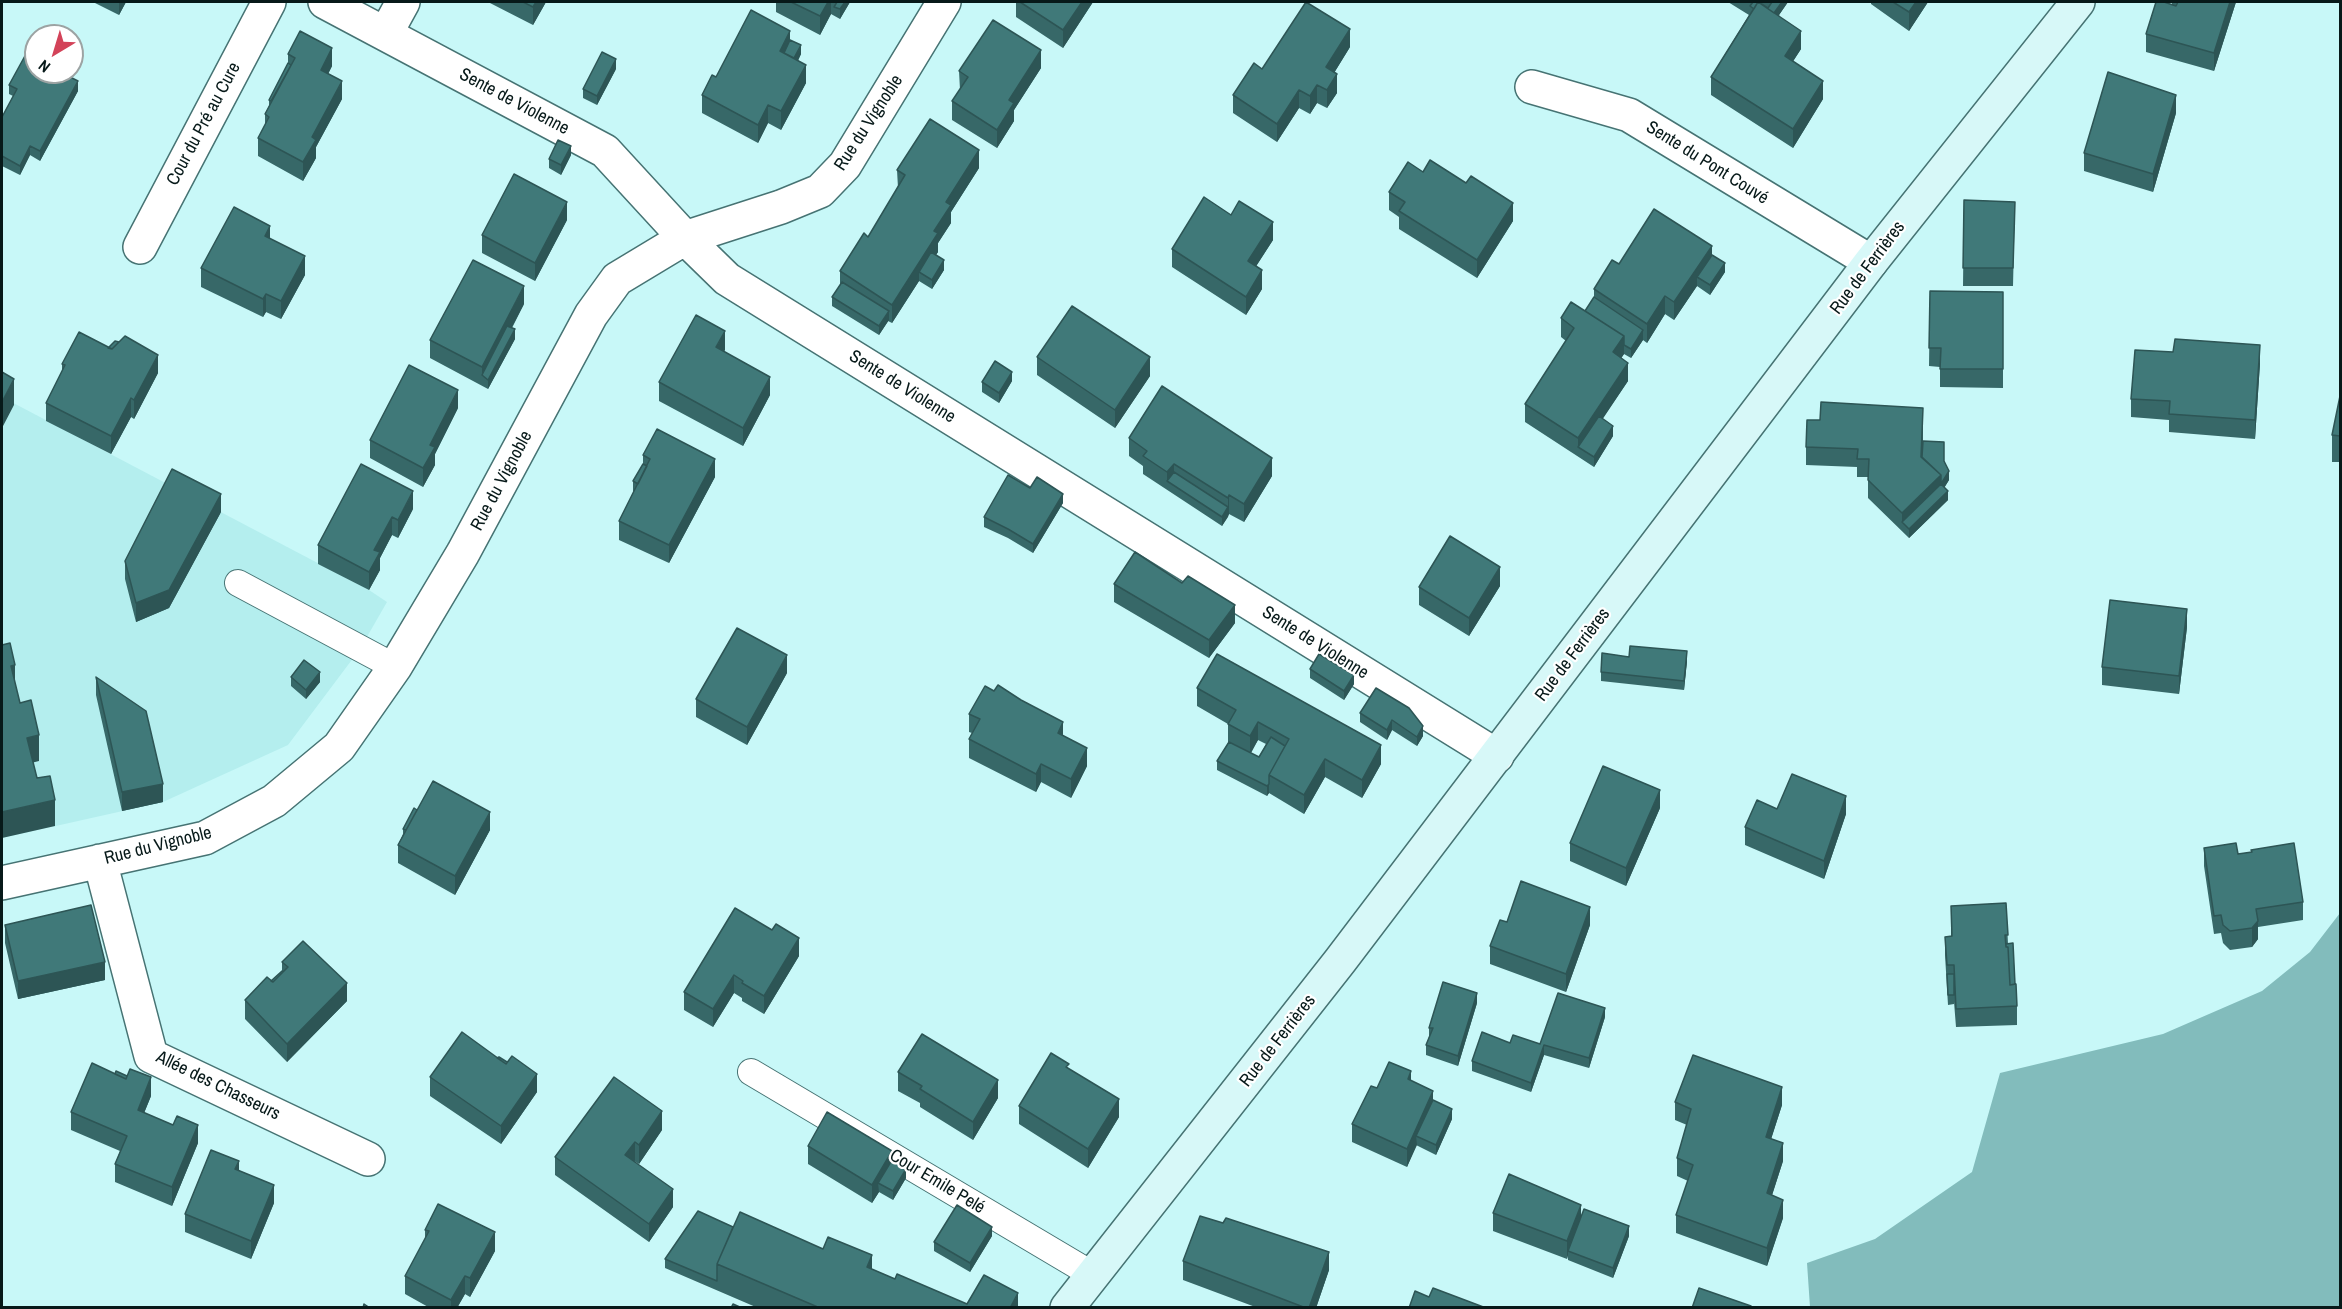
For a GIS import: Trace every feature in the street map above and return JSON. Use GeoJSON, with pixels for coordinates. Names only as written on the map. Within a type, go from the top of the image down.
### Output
{"type":"FeatureCollection","features":[{"type":"Feature","properties":{"kind":"street","name":"Cour du Pré au Cure"},"geometry":{"type":"LineString","coordinates":[[140,247],[269,2]]}},
{"type":"Feature","properties":{"kind":"street","name":"Sente de Violenne"},"geometry":{"type":"LineString","coordinates":[[325,2],[605,151],[685,238],[728,279],[1497,756]]}},
{"type":"Feature","properties":{"kind":"street"},"geometry":{"type":"LineString","coordinates":[[386,33],[403,2]]}},
{"type":"Feature","properties":{"kind":"street","name":"Rue du Vignoble"},"geometry":{"type":"LineString","coordinates":[[2,883],[205,838],[274,801],[339,747],[395,667],[463,553],[591,315],[617,279],[685,238],[781,207],[820,191],[845,165],[945,2]]}},
{"type":"Feature","properties":{"kind":"street","name":"Rue de Ferrières"},"geometry":{"type":"LineString","coordinates":[[1067,1308],[1340,961],[1871,262],[2078,2]]}},
{"type":"Feature","properties":{"kind":"street","name":"Sente du Pont Couvé"},"geometry":{"type":"LineString","coordinates":[[1532,87],[1629,115],[1871,262]]}},
{"type":"Feature","properties":{"kind":"street","name":"Allée des Chasseurs"},"geometry":{"type":"LineString","coordinates":[[100,861],[151,1056],[368,1159]]}},
{"type":"Feature","properties":{"kind":"lane"},"geometry":{"type":"LineString","coordinates":[[238,583],[395,667]]}},
{"type":"Feature","properties":{"kind":"lane","name":"Cour Emile Pelé"},"geometry":{"type":"LineString","coordinates":[[751,1072],[1093,1275]]}},
{"type":"Feature","properties":{"kind":"shaded area"},"geometry":{"type":"Polygon","coordinates":[[[2,397],[369,590],[387,602],[360,649],[288,745],[163,802],[2,838],[2,397]]]}},
{"type":"Feature","properties":{"kind":"shaded area"},"geometry":{"type":"Polygon","coordinates":[[[2340,913],[2340,1307],[1810,1307],[1807,1263],[1875,1239],[1972,1172],[2000,1073],[2163,1034],[2262,991],[2310,952],[2340,913]]]}},
{"type":"Feature","properties":{"kind":"building"},"geometry":{"type":"Polygon","coordinates":[[[523,2],[536,2],[533,7],[523,2]]]}},
{"type":"Feature","properties":{"kind":"building"},"geometry":{"type":"Polygon","coordinates":[[[791,2],[828,2],[820,16],[791,2]]]}},
{"type":"Feature","properties":{"kind":"building"},"geometry":{"type":"Polygon","coordinates":[[[837,2],[845,2],[840,9],[834,7],[837,2]]]}},
{"type":"Feature","properties":{"kind":"building"},"geometry":{"type":"Polygon","coordinates":[[[1020,2],[1082,2],[1063,30],[1020,2]]]}},
{"type":"Feature","properties":{"kind":"building"},"geometry":{"type":"Polygon","coordinates":[[[1306,2],[1350,29],[1326,67],[1337,74],[1327,90],[1317,85],[1310,96],[1299,90],[1277,124],[1233,95],[1254,63],[1262,69],[1306,2]]]}},
{"type":"Feature","properties":{"kind":"building"},"geometry":{"type":"Polygon","coordinates":[[[1753,2],[1758,2],[1754,9],[1750,6],[1753,2]]]}},
{"type":"Feature","properties":{"kind":"building"},"geometry":{"type":"Polygon","coordinates":[[[1758,2],[1768,8],[1772,2],[1782,2],[1774,13],[1758,2]]]}},
{"type":"Feature","properties":{"kind":"building"},"geometry":{"type":"Polygon","coordinates":[[[1758,2],[1801,31],[1785,56],[1823,81],[1793,129],[1711,77],[1758,2]]]}},
{"type":"Feature","properties":{"kind":"building"},"geometry":{"type":"Polygon","coordinates":[[[1893,2],[1916,2],[1909,12],[1893,2]]]}},
{"type":"Feature","properties":{"kind":"building"},"geometry":{"type":"Polygon","coordinates":[[[2156,2],[2176,6],[2178,2],[2230,2],[2214,53],[2146,34],[2156,2]]]}},
{"type":"Feature","properties":{"kind":"building"},"geometry":{"type":"Polygon","coordinates":[[[751,10],[790,31],[780,51],[806,65],[781,111],[768,105],[758,125],[702,95],[712,75],[716,77],[751,10]]]}},
{"type":"Feature","properties":{"kind":"building"},"geometry":{"type":"Polygon","coordinates":[[[993,20],[1041,50],[1009,100],[1014,103],[997,130],[952,101],[968,77],[959,71],[993,20]]]}},
{"type":"Feature","properties":{"kind":"building"},"geometry":{"type":"Polygon","coordinates":[[[300,31],[332,48],[321,70],[342,81],[312,137],[316,140],[303,162],[258,138],[269,117],[265,114],[295,58],[288,54],[300,31]]]}},
{"type":"Feature","properties":{"kind":"building"},"geometry":{"type":"Polygon","coordinates":[[[790,40],[801,45],[794,58],[784,53],[790,40]]]}},
{"type":"Feature","properties":{"kind":"building"},"geometry":{"type":"Polygon","coordinates":[[[602,52],[616,59],[597,96],[583,89],[602,52]]]}},
{"type":"Feature","properties":{"kind":"building"},"geometry":{"type":"Polygon","coordinates":[[[24,58],[24,84],[76,84],[40,151],[30,146],[20,166],[2,156],[2,117],[17,89],[9,85],[24,58]]]}},
{"type":"Feature","properties":{"kind":"building"},"geometry":{"type":"Polygon","coordinates":[[[288,63],[291,65],[271,101],[269,100],[288,63]]]}},
{"type":"Feature","properties":{"kind":"building"},"geometry":{"type":"Polygon","coordinates":[[[2108,72],[2176,95],[2153,174],[2084,153],[2108,72]]]}},
{"type":"Feature","properties":{"kind":"building"},"geometry":{"type":"Polygon","coordinates":[[[930,119],[979,150],[946,202],[951,205],[934,231],[938,233],[892,305],[840,271],[864,233],[868,237],[905,175],[897,170],[930,119]]]}},
{"type":"Feature","properties":{"kind":"building"},"geometry":{"type":"Polygon","coordinates":[[[558,140],[571,146],[561,165],[549,159],[558,140]]]}},
{"type":"Feature","properties":{"kind":"building"},"geometry":{"type":"Polygon","coordinates":[[[1430,160],[1466,183],[1471,176],[1513,203],[1477,260],[1399,211],[1405,202],[1389,192],[1408,162],[1423,172],[1430,160]]]}},
{"type":"Feature","properties":{"kind":"building"},"geometry":{"type":"Polygon","coordinates":[[[514,174],[567,202],[535,263],[482,235],[514,174]]]}},
{"type":"Feature","properties":{"kind":"building"},"geometry":{"type":"Polygon","coordinates":[[[1204,197],[1231,215],[1239,201],[1273,222],[1248,261],[1262,270],[1246,297],[1172,249],[1204,197]]]}},
{"type":"Feature","properties":{"kind":"building"},"geometry":{"type":"Polygon","coordinates":[[[1964,200],[2015,202],[2013,268],[1963,268],[1964,200]]]}},
{"type":"Feature","properties":{"kind":"building"},"geometry":{"type":"Polygon","coordinates":[[[234,207],[270,226],[265,236],[305,256],[281,301],[266,294],[263,299],[201,268],[234,207]]]}},
{"type":"Feature","properties":{"kind":"building"},"geometry":{"type":"Polygon","coordinates":[[[1654,209],[1712,246],[1674,302],[1665,296],[1647,324],[1594,289],[1612,260],[1619,264],[1654,209]]]}},
{"type":"Feature","properties":{"kind":"building"},"geometry":{"type":"Polygon","coordinates":[[[931,252],[944,260],[932,280],[919,272],[931,252]]]}},
{"type":"Feature","properties":{"kind":"building"},"geometry":{"type":"Polygon","coordinates":[[[1712,255],[1725,263],[1710,285],[1697,277],[1712,255]]]}},
{"type":"Feature","properties":{"kind":"building"},"geometry":{"type":"Polygon","coordinates":[[[473,260],[524,286],[482,367],[430,340],[473,260]]]}},
{"type":"Feature","properties":{"kind":"building"},"geometry":{"type":"Polygon","coordinates":[[[842,282],[889,311],[879,326],[832,297],[842,282]]]}},
{"type":"Feature","properties":{"kind":"building"},"geometry":{"type":"Polygon","coordinates":[[[1930,291],[2003,292],[2003,369],[1940,369],[1941,348],[1929,348],[1930,291]]]}},
{"type":"Feature","properties":{"kind":"building"},"geometry":{"type":"Polygon","coordinates":[[[1594,297],[1643,330],[1631,349],[1624,345],[1624,336],[1585,311],[1594,297]]]}},
{"type":"Feature","properties":{"kind":"building"},"geometry":{"type":"Polygon","coordinates":[[[1571,302],[1624,336],[1613,352],[1628,363],[1578,438],[1525,404],[1574,328],[1561,318],[1571,302]]]}},
{"type":"Feature","properties":{"kind":"building"},"geometry":{"type":"Polygon","coordinates":[[[1072,306],[1150,357],[1115,410],[1037,357],[1072,306]]]}},
{"type":"Feature","properties":{"kind":"building"},"geometry":{"type":"Polygon","coordinates":[[[696,315],[725,331],[716,347],[770,377],[743,428],[659,382],[696,315]]]}},
{"type":"Feature","properties":{"kind":"building"},"geometry":{"type":"Polygon","coordinates":[[[507,326],[515,329],[488,380],[482,375],[507,326]]]}},
{"type":"Feature","properties":{"kind":"building"},"geometry":{"type":"Polygon","coordinates":[[[79,332],[112,349],[125,336],[158,355],[134,400],[131,398],[111,436],[46,403],[65,365],[62,364],[79,332]]]}},
{"type":"Feature","properties":{"kind":"building"},"geometry":{"type":"Polygon","coordinates":[[[2175,339],[2260,345],[2255,420],[2169,414],[2170,401],[2131,399],[2135,350],[2173,352],[2175,339]]]}},
{"type":"Feature","properties":{"kind":"building"},"geometry":{"type":"Polygon","coordinates":[[[115,341],[119,342],[112,349],[108,348],[115,341]]]}},
{"type":"Feature","properties":{"kind":"building"},"geometry":{"type":"Polygon","coordinates":[[[995,361],[1012,372],[999,393],[982,382],[995,361]]]}},
{"type":"Feature","properties":{"kind":"building"},"geometry":{"type":"Polygon","coordinates":[[[409,365],[458,390],[430,445],[435,447],[423,468],[370,440],[409,365]]]}},
{"type":"Feature","properties":{"kind":"building"},"geometry":{"type":"Polygon","coordinates":[[[2,372],[14,379],[2,402],[2,372]]]}},
{"type":"Feature","properties":{"kind":"building"},"geometry":{"type":"Polygon","coordinates":[[[1162,386],[1272,458],[1244,504],[1229,495],[1228,498],[1174,464],[1167,472],[1143,456],[1147,451],[1129,438],[1162,386]]]}},
{"type":"Feature","properties":{"kind":"building"},"geometry":{"type":"Polygon","coordinates":[[[2340,396],[2340,436],[2332,435],[2340,396]]]}},
{"type":"Feature","properties":{"kind":"building"},"geometry":{"type":"Polygon","coordinates":[[[1821,402],[1923,408],[1921,457],[1941,475],[1902,513],[1868,480],[1869,459],[1857,459],[1858,449],[1806,447],[1807,420],[1820,420],[1821,402]]]}},
{"type":"Feature","properties":{"kind":"building"},"geometry":{"type":"Polygon","coordinates":[[[1599,416],[1613,426],[1594,457],[1578,447],[1599,416]]]}},
{"type":"Feature","properties":{"kind":"building"},"geometry":{"type":"Polygon","coordinates":[[[657,429],[715,459],[669,545],[619,521],[650,459],[643,455],[657,429]]]}},
{"type":"Feature","properties":{"kind":"building"},"geometry":{"type":"Polygon","coordinates":[[[1923,441],[1944,442],[1944,461],[1949,471],[1941,484],[1941,475],[1922,457],[1923,441]]]}},
{"type":"Feature","properties":{"kind":"building"},"geometry":{"type":"Polygon","coordinates":[[[361,464],[413,491],[398,520],[392,517],[374,550],[380,552],[369,572],[318,545],[361,464]]]}},
{"type":"Feature","properties":{"kind":"building"},"geometry":{"type":"Polygon","coordinates":[[[643,464],[647,466],[638,484],[633,481],[643,464]]]}},
{"type":"Feature","properties":{"kind":"building"},"geometry":{"type":"Polygon","coordinates":[[[172,469],[221,494],[169,590],[136,603],[125,561],[172,469]]]}},
{"type":"Feature","properties":{"kind":"building"},"geometry":{"type":"Polygon","coordinates":[[[1174,472],[1228,507],[1222,517],[1167,481],[1174,472]]]}},
{"type":"Feature","properties":{"kind":"building"},"geometry":{"type":"Polygon","coordinates":[[[1008,475],[1030,488],[1037,477],[1063,494],[1033,544],[984,517],[1008,475]]]}},
{"type":"Feature","properties":{"kind":"building"},"geometry":{"type":"Polygon","coordinates":[[[1941,484],[1948,491],[1909,529],[1902,522],[1941,484]]]}},
{"type":"Feature","properties":{"kind":"building"},"geometry":{"type":"Polygon","coordinates":[[[1450,536],[1500,567],[1469,618],[1419,587],[1450,536]]]}},
{"type":"Feature","properties":{"kind":"building"},"geometry":{"type":"Polygon","coordinates":[[[1135,552],[1182,583],[1188,576],[1235,605],[1209,640],[1114,584],[1135,552]]]}},
{"type":"Feature","properties":{"kind":"building"},"geometry":{"type":"Polygon","coordinates":[[[2110,600],[2187,609],[2179,676],[2102,667],[2110,600]]]}},
{"type":"Feature","properties":{"kind":"building"},"geometry":{"type":"Polygon","coordinates":[[[737,628],[787,655],[747,727],[696,699],[737,628]]]}},
{"type":"Feature","properties":{"kind":"building"},"geometry":{"type":"Polygon","coordinates":[[[10,643],[15,665],[11,666],[20,703],[31,700],[39,735],[27,738],[37,778],[50,776],[55,800],[2,812],[2,645],[10,643]]]}},
{"type":"Feature","properties":{"kind":"building"},"geometry":{"type":"Polygon","coordinates":[[[1630,646],[1687,651],[1684,681],[1601,672],[1602,653],[1629,657],[1630,646]]]}},
{"type":"Feature","properties":{"kind":"building"},"geometry":{"type":"Polygon","coordinates":[[[1217,654],[1381,745],[1362,780],[1325,759],[1304,795],[1269,775],[1289,739],[1258,722],[1250,736],[1228,724],[1236,710],[1197,688],[1217,654]]]}},
{"type":"Feature","properties":{"kind":"building"},"geometry":{"type":"Polygon","coordinates":[[[1319,654],[1354,675],[1344,691],[1310,669],[1319,654]]]}},
{"type":"Feature","properties":{"kind":"building"},"geometry":{"type":"Polygon","coordinates":[[[304,660],[320,672],[306,690],[291,677],[304,660]]]}},
{"type":"Feature","properties":{"kind":"building"},"geometry":{"type":"Polygon","coordinates":[[[96,677],[146,711],[163,784],[122,792],[96,677]]]}},
{"type":"Feature","properties":{"kind":"building"},"geometry":{"type":"Polygon","coordinates":[[[998,685],[1063,722],[1058,733],[1087,748],[1071,779],[1041,764],[1036,774],[969,739],[980,719],[969,714],[985,686],[994,691],[998,685]]]}},
{"type":"Feature","properties":{"kind":"building"},"geometry":{"type":"Polygon","coordinates":[[[1376,688],[1409,708],[1423,726],[1417,737],[1392,720],[1387,730],[1360,713],[1376,688]]]}},
{"type":"Feature","properties":{"kind":"building"},"geometry":{"type":"Polygon","coordinates":[[[1271,737],[1285,746],[1269,775],[1267,786],[1217,761],[1229,742],[1259,757],[1271,737]]]}},
{"type":"Feature","properties":{"kind":"building"},"geometry":{"type":"Polygon","coordinates":[[[1603,766],[1660,790],[1626,868],[1570,843],[1603,766]]]}},
{"type":"Feature","properties":{"kind":"building"},"geometry":{"type":"Polygon","coordinates":[[[1792,774],[1846,796],[1824,861],[1745,827],[1757,800],[1777,809],[1792,774]]]}},
{"type":"Feature","properties":{"kind":"building"},"geometry":{"type":"Polygon","coordinates":[[[433,781],[490,812],[455,876],[398,845],[433,781]]]}},
{"type":"Feature","properties":{"kind":"building"},"geometry":{"type":"Polygon","coordinates":[[[414,808],[417,810],[406,830],[403,829],[414,808]]]}},
{"type":"Feature","properties":{"kind":"building"},"geometry":{"type":"Polygon","coordinates":[[[2236,843],[2238,854],[2294,843],[2303,902],[2256,909],[2258,921],[2252,928],[2230,931],[2223,925],[2221,915],[2214,916],[2204,848],[2236,843]]]}},
{"type":"Feature","properties":{"kind":"building"},"geometry":{"type":"Polygon","coordinates":[[[1521,881],[1590,907],[1566,974],[1490,946],[1500,920],[1507,922],[1521,881]]]}},
{"type":"Feature","properties":{"kind":"building"},"geometry":{"type":"Polygon","coordinates":[[[2006,903],[2008,935],[2005,935],[2010,985],[2016,984],[2017,1006],[1956,1009],[1954,965],[1947,965],[1945,937],[1952,936],[1951,906],[2006,903]]]}},
{"type":"Feature","properties":{"kind":"building"},"geometry":{"type":"Polygon","coordinates":[[[91,905],[105,962],[18,981],[5,925],[91,905]]]}},
{"type":"Feature","properties":{"kind":"building"},"geometry":{"type":"Polygon","coordinates":[[[735,908],[772,930],[776,924],[799,938],[764,996],[742,983],[743,981],[734,975],[713,1009],[684,992],[735,908]]]}},
{"type":"Feature","properties":{"kind":"building"},"geometry":{"type":"Polygon","coordinates":[[[303,941],[347,983],[287,1044],[245,1000],[267,977],[273,982],[288,967],[282,962],[303,941]]]}},
{"type":"Feature","properties":{"kind":"building"},"geometry":{"type":"Polygon","coordinates":[[[2013,943],[2015,984],[2010,985],[2006,944],[2013,943]]]}},
{"type":"Feature","properties":{"kind":"building"},"geometry":{"type":"Polygon","coordinates":[[[282,971],[273,982],[271,981],[282,971]]]}},
{"type":"Feature","properties":{"kind":"building"},"geometry":{"type":"Polygon","coordinates":[[[1947,974],[1954,974],[1954,995],[1948,995],[1947,974]]]}},
{"type":"Feature","properties":{"kind":"building"},"geometry":{"type":"Polygon","coordinates":[[[1443,982],[1477,993],[1458,1056],[1426,1045],[1433,1028],[1429,1028],[1443,982]]]}},
{"type":"Feature","properties":{"kind":"building"},"geometry":{"type":"Polygon","coordinates":[[[1558,993],[1605,1008],[1589,1058],[1544,1045],[1531,1083],[1472,1061],[1482,1032],[1510,1043],[1513,1035],[1540,1044],[1558,993]]]}},
{"type":"Feature","properties":{"kind":"building"},"geometry":{"type":"Polygon","coordinates":[[[462,1032],[506,1064],[512,1056],[537,1074],[501,1126],[430,1077],[462,1032]]]}},
{"type":"Feature","properties":{"kind":"building"},"geometry":{"type":"Polygon","coordinates":[[[922,1034],[998,1080],[973,1122],[920,1089],[922,1086],[898,1072],[922,1034]]]}},
{"type":"Feature","properties":{"kind":"building"},"geometry":{"type":"Polygon","coordinates":[[[1051,1053],[1069,1064],[1066,1067],[1119,1099],[1088,1149],[1019,1106],[1051,1053]]]}},
{"type":"Feature","properties":{"kind":"building"},"geometry":{"type":"Polygon","coordinates":[[[1693,1055],[1782,1087],[1766,1137],[1783,1143],[1767,1193],[1783,1200],[1767,1248],[1676,1215],[1693,1165],[1677,1158],[1691,1109],[1675,1102],[1693,1055]]]}},
{"type":"Feature","properties":{"kind":"building"},"geometry":{"type":"Polygon","coordinates":[[[1389,1062],[1411,1071],[1408,1079],[1433,1091],[1407,1149],[1352,1124],[1371,1086],[1377,1088],[1389,1062]]]}},
{"type":"Feature","properties":{"kind":"building"},"geometry":{"type":"Polygon","coordinates":[[[92,1063],[126,1079],[130,1069],[151,1077],[138,1110],[173,1125],[177,1116],[198,1125],[172,1187],[115,1164],[127,1136],[71,1112],[92,1063]]]}},
{"type":"Feature","properties":{"kind":"building"},"geometry":{"type":"Polygon","coordinates":[[[116,1071],[127,1076],[126,1079],[115,1074],[116,1071]]]}},
{"type":"Feature","properties":{"kind":"building"},"geometry":{"type":"Polygon","coordinates":[[[614,1077],[662,1111],[639,1145],[635,1142],[625,1155],[673,1189],[649,1224],[555,1157],[614,1077]]]}},
{"type":"Feature","properties":{"kind":"building"},"geometry":{"type":"Polygon","coordinates":[[[1433,1100],[1452,1109],[1436,1145],[1416,1136],[1433,1100]]]}},
{"type":"Feature","properties":{"kind":"building"},"geometry":{"type":"Polygon","coordinates":[[[827,1112],[892,1151],[872,1185],[808,1146],[827,1112]]]}},
{"type":"Feature","properties":{"kind":"building"},"geometry":{"type":"Polygon","coordinates":[[[211,1150],[239,1161],[235,1169],[274,1185],[251,1241],[185,1214],[211,1150]]]}},
{"type":"Feature","properties":{"kind":"building"},"geometry":{"type":"Polygon","coordinates":[[[892,1160],[906,1169],[893,1191],[878,1183],[892,1160]]]}},
{"type":"Feature","properties":{"kind":"building"},"geometry":{"type":"Polygon","coordinates":[[[1509,1174],[1581,1205],[1567,1241],[1493,1213],[1509,1174]]]}},
{"type":"Feature","properties":{"kind":"building"},"geometry":{"type":"Polygon","coordinates":[[[438,1204],[495,1232],[470,1278],[465,1276],[451,1300],[405,1276],[429,1231],[425,1230],[438,1204]]]}},
{"type":"Feature","properties":{"kind":"building"},"geometry":{"type":"Polygon","coordinates":[[[957,1205],[992,1227],[970,1263],[934,1242],[957,1205]]]}},
{"type":"Feature","properties":{"kind":"building"},"geometry":{"type":"Polygon","coordinates":[[[1584,1209],[1629,1226],[1613,1268],[1568,1251],[1584,1209]]]}},
{"type":"Feature","properties":{"kind":"building"},"geometry":{"type":"Polygon","coordinates":[[[698,1211],[733,1227],[717,1264],[717,1281],[665,1259],[698,1211]]]}},
{"type":"Feature","properties":{"kind":"building"},"geometry":{"type":"Polygon","coordinates":[[[740,1212],[823,1249],[828,1237],[872,1255],[867,1267],[895,1279],[897,1274],[967,1304],[984,1275],[1018,1293],[1010,1308],[820,1308],[717,1264],[740,1212]]]}},
{"type":"Feature","properties":{"kind":"building"},"geometry":{"type":"Polygon","coordinates":[[[1200,1216],[1223,1223],[1226,1218],[1329,1252],[1309,1308],[1183,1261],[1200,1216]]]}},
{"type":"Feature","properties":{"kind":"building"},"geometry":{"type":"Polygon","coordinates":[[[1433,1288],[1486,1308],[1409,1308],[1415,1291],[1429,1297],[1433,1288]]]}},
{"type":"Feature","properties":{"kind":"building"},"geometry":{"type":"Polygon","coordinates":[[[1699,1288],[1751,1306],[1751,1308],[1692,1308],[1699,1288]]]}}]}
